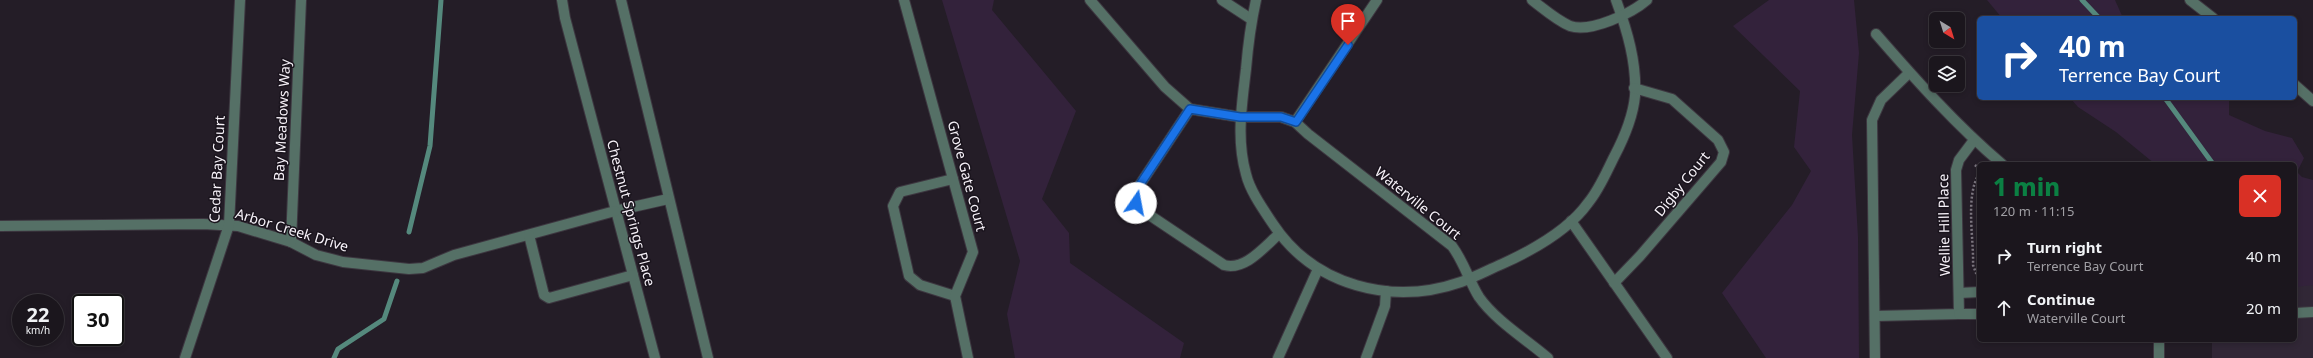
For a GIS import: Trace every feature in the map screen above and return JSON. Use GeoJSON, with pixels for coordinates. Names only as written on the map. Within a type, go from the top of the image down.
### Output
{"type":"FeatureCollection","features":[{"type":"Feature","properties":{"kind":"street","name":"Cedar Bay Court"},"geometry":{"type":"LineString","coordinates":[[185,358],[229,225],[240,0]]}},
{"type":"Feature","properties":{"kind":"street","name":"Bay Meadows Way"},"geometry":{"type":"LineString","coordinates":[[290,242],[302,0]]}},
{"type":"Feature","properties":{"kind":"street","name":"Chestnut Springs Place"},"geometry":{"type":"LineString","coordinates":[[562,0],[579,74],[655,358]]}},
{"type":"Feature","properties":{"kind":"street"},"geometry":{"type":"LineString","coordinates":[[621,0],[668,199],[708,358]]}},
{"type":"Feature","properties":{"kind":"street","name":"Grove Gate Court"},"geometry":{"type":"LineString","coordinates":[[904,0],[973,252],[955,296]]}},
{"type":"Feature","properties":{"kind":"street"},"geometry":{"type":"LineString","coordinates":[[1090,0],[1165,88],[1190,109],[1139,186],[1134,196],[1138,208],[1224,265],[1232,268],[1238,267],[1250,259],[1279,234]]}},
{"type":"Feature","properties":{"kind":"street"},"geometry":{"type":"LineString","coordinates":[[1222,0],[1251,19]]}},
{"type":"Feature","properties":{"kind":"street"},"geometry":{"type":"LineString","coordinates":[[1256,0],[1251,19],[1240,117],[1241,149],[1246,176],[1265,212],[1279,234],[1296,253],[1318,269],[1336,279],[1356,286],[1386,291],[1417,291],[1469,279],[1514,258],[1541,243],[1571,221],[1588,204],[1621,144],[1632,114],[1634,88],[1631,53],[1616,0]]}},
{"type":"Feature","properties":{"kind":"street"},"geometry":{"type":"LineString","coordinates":[[1296,122],[1377,0]]}},
{"type":"Feature","properties":{"kind":"street"},"geometry":{"type":"LineString","coordinates":[[1532,0],[1572,26],[1584,27],[1622,17],[1648,0]]}},
{"type":"Feature","properties":{"kind":"street"},"geometry":{"type":"LineString","coordinates":[[2190,0],[2210,16]]}},
{"type":"Feature","properties":{"kind":"street"},"geometry":{"type":"LineString","coordinates":[[1876,34],[1909,73],[1974,140],[2000,162]]}},
{"type":"Feature","properties":{"kind":"street"},"geometry":{"type":"LineString","coordinates":[[1875,358],[1872,120],[1881,100],[1909,73]]}},
{"type":"Feature","properties":{"kind":"street"},"geometry":{"type":"LineString","coordinates":[[2297,87],[2313,101]]}},
{"type":"Feature","properties":{"kind":"street","name":"Digby Court"},"geometry":{"type":"LineString","coordinates":[[1614,283],[1640,256],[1721,162],[1724,152],[1718,140],[1672,99],[1634,88]]}},
{"type":"Feature","properties":{"kind":"street","name":"Waterville Court"},"geometry":{"type":"LineString","coordinates":[[1190,109],[1240,117],[1274,116],[1296,122],[1308,134],[1452,246],[1460,256],[1469,279],[1480,298],[1490,310],[1548,358]]}},
{"type":"Feature","properties":{"kind":"street","name":"Wellie Hill Place"},"geometry":{"type":"LineString","coordinates":[[1959,314],[1956,170],[1959,160],[1974,140]]}},
{"type":"Feature","properties":{"kind":"street"},"geometry":{"type":"LineString","coordinates":[[953,179],[900,192],[893,206],[909,276],[920,285],[955,296],[968,358]]}},
{"type":"Feature","properties":{"kind":"street","name":"Arbor Creek Drive"},"geometry":{"type":"LineString","coordinates":[[0,226],[229,225],[238,226],[290,242],[316,255],[344,262],[409,269],[423,268],[454,255],[615,210],[668,199]]}},
{"type":"Feature","properties":{"kind":"street"},"geometry":{"type":"LineString","coordinates":[[1571,221],[1667,358]]}},
{"type":"Feature","properties":{"kind":"street"},"geometry":{"type":"LineString","coordinates":[[528,235],[544,295],[549,298],[633,275]]}},
{"type":"Feature","properties":{"kind":"street"},"geometry":{"type":"LineString","coordinates":[[1278,358],[1318,269]]}},
{"type":"Feature","properties":{"kind":"street"},"geometry":{"type":"LineString","coordinates":[[1366,358],[1385,306],[1386,291]]}},
{"type":"Feature","properties":{"kind":"street"},"geometry":{"type":"LineString","coordinates":[[1959,293],[1977,292]]}},
{"type":"Feature","properties":{"kind":"street"},"geometry":{"type":"LineString","coordinates":[[2297,313],[2313,312]]}},
{"type":"Feature","properties":{"kind":"street"},"geometry":{"type":"LineString","coordinates":[[1875,316],[1977,314]]}},
{"type":"Feature","properties":{"kind":"street"},"geometry":{"type":"LineString","coordinates":[[2160,342],[2160,358]]}},
{"type":"Feature","properties":{"kind":"path"},"geometry":{"type":"LineString","coordinates":[[1977,178],[1975,181],[1972,204],[1974,243],[1973,265],[1977,274]]}},
{"type":"Feature","properties":{"kind":"shaded area"},"geometry":{"type":"Polygon","coordinates":[[[942,0],[994,0],[992,10],[1076,111],[1042,199],[1069,233],[1070,263],[1184,343],[1180,358],[1015,358],[1007,314],[1020,261],[942,0]]]}},
{"type":"Feature","properties":{"kind":"shaded area"},"geometry":{"type":"Polygon","coordinates":[[[1769,0],[1854,0],[1859,53],[1852,135],[1858,237],[1859,358],[1766,358],[1722,293],[1792,205],[1811,171],[1794,147],[1800,91],[1733,26],[1769,0]]]}},
{"type":"Feature","properties":{"kind":"shaded area"},"geometry":{"type":"Polygon","coordinates":[[[1987,0],[2115,0],[2122,16],[2000,16],[1987,0]]]}},
{"type":"Feature","properties":{"kind":"shaded area"},"geometry":{"type":"Polygon","coordinates":[[[2072,100],[2229,100],[2229,115],[2265,131],[2292,138],[2304,158],[2297,172],[2297,162],[2153,162],[2116,132],[2078,107],[2072,100]]]}},
{"type":"Feature","properties":{"kind":"shaded area"},"geometry":{"type":"Polygon","coordinates":[[[2297,172],[2302,177],[2313,180],[2313,285],[2297,287],[2297,172]]]}},
{"type":"Feature","properties":{"kind":"shaded area"},"geometry":{"type":"Polygon","coordinates":[[[2297,281],[2313,281],[2313,358],[2212,358],[2212,342],[2297,342],[2297,281]]]}},
{"type":"Feature","properties":{"kind":"waterway"},"geometry":{"type":"LineString","coordinates":[[409,232],[430,146],[441,0]]}},
{"type":"Feature","properties":{"kind":"waterway"},"geometry":{"type":"LineString","coordinates":[[2082,0],[2097,16]]}},
{"type":"Feature","properties":{"kind":"waterway"},"geometry":{"type":"LineString","coordinates":[[2166,100],[2212,162]]}},
{"type":"Feature","properties":{"kind":"waterway"},"geometry":{"type":"LineString","coordinates":[[334,358],[338,349],[384,319],[397,281]]}},
{"type":"Feature","properties":{"kind":"route"},"geometry":{"type":"LineString","coordinates":[[1136,203],[1134,196],[1139,186],[1190,109],[1240,117],[1267,115],[1281,117],[1296,122],[1348,45]]}}]}
